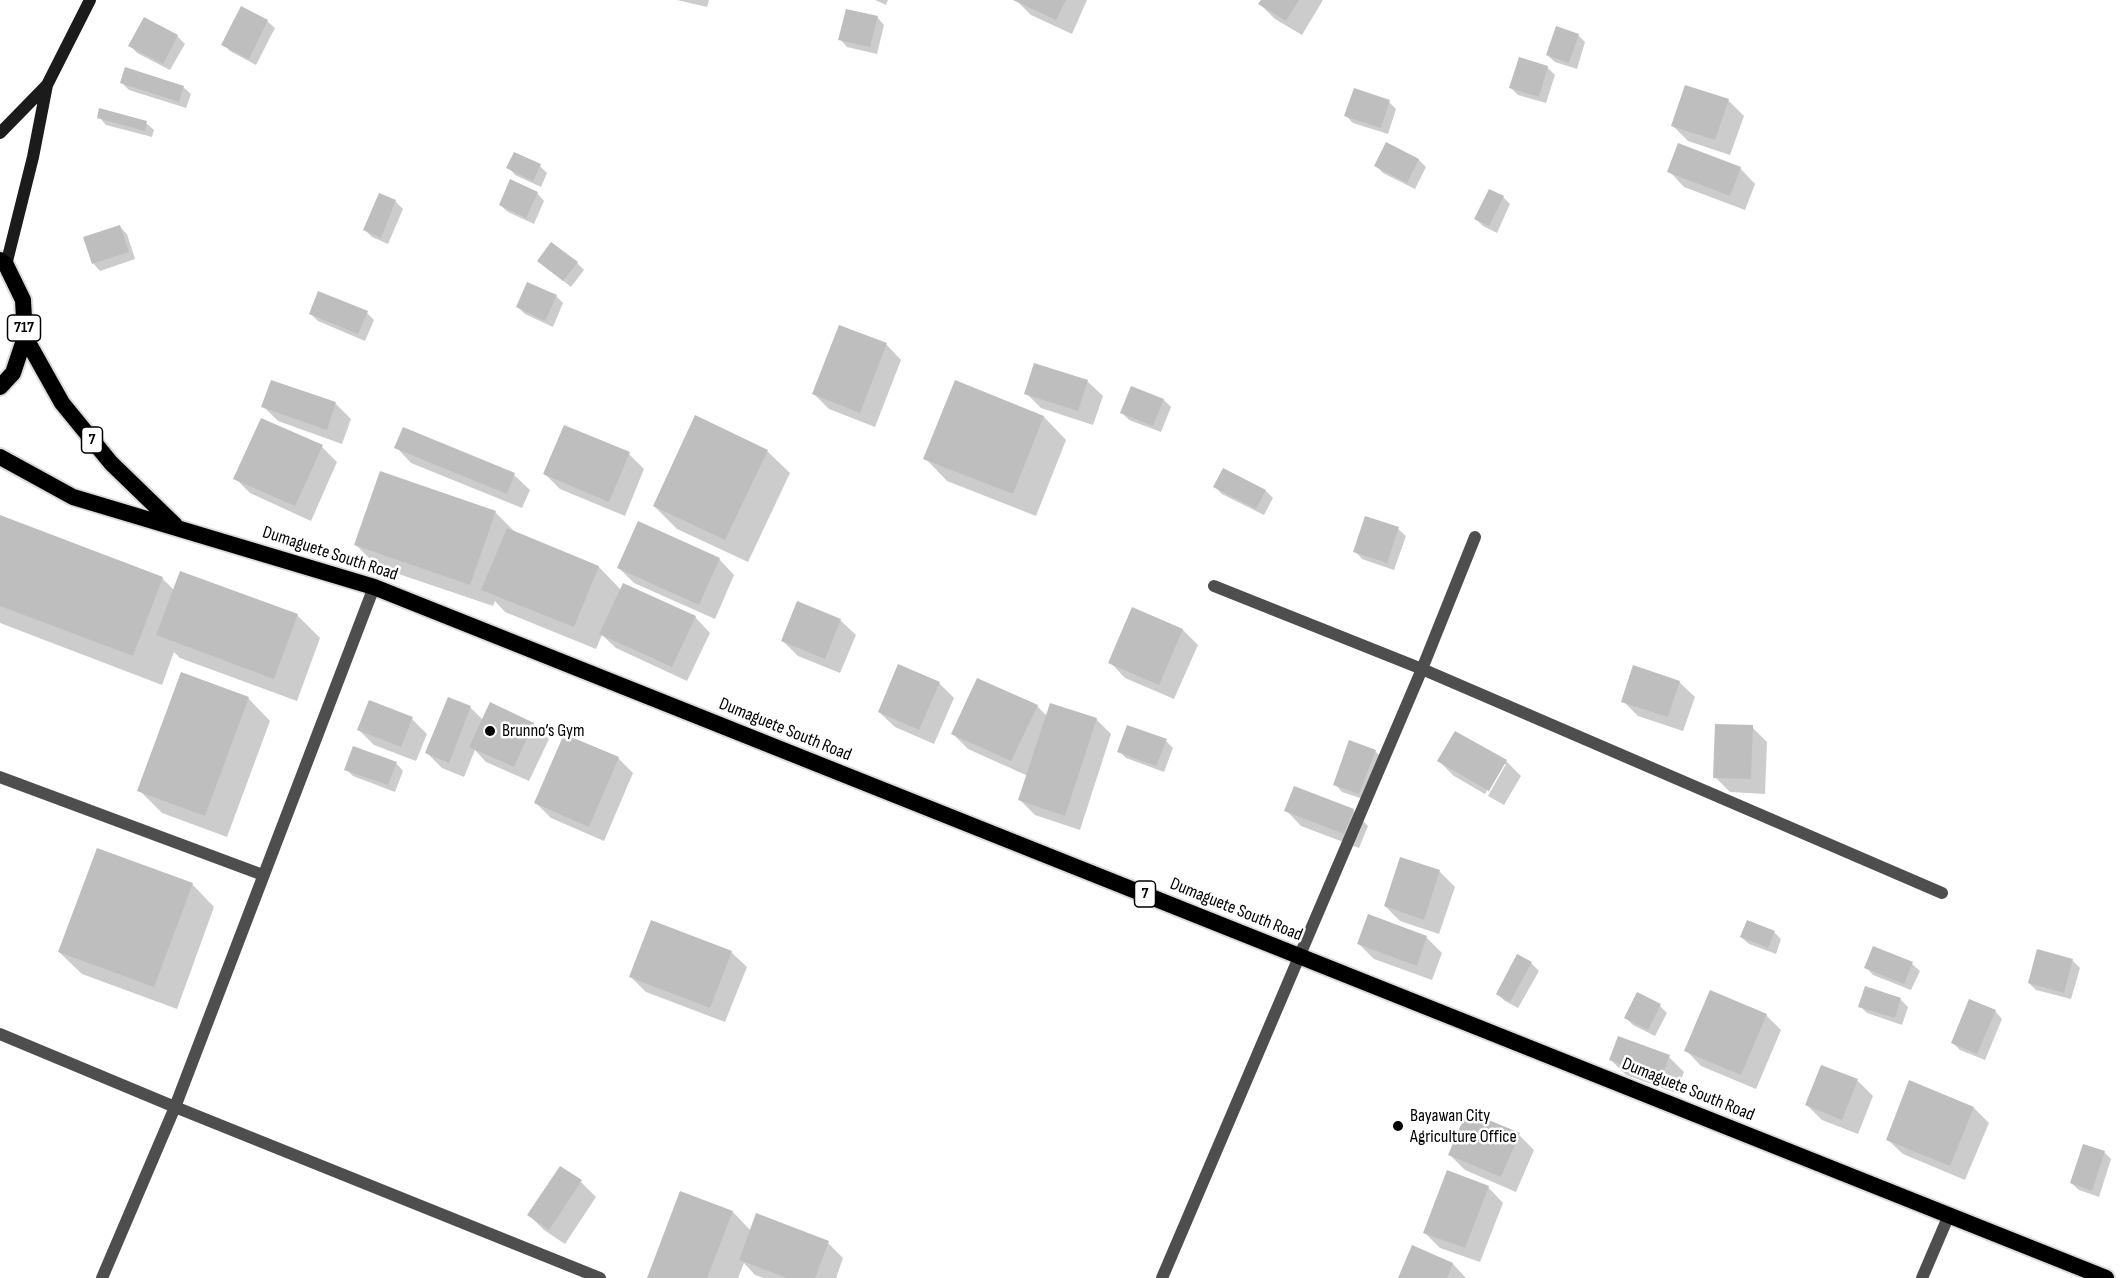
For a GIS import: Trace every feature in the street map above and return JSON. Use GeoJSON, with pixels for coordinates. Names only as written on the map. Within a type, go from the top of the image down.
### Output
{"type":"FeatureCollection","features":[{"type":"Feature","properties":{"kind":"highway","name":"717"},"geometry":{"type":"LineString","coordinates":[[0,387],[13,373],[25,337],[23,300],[3,262]]}},
{"type":"Feature","properties":{"kind":"highway","name":"Dumaguete South Road"},"geometry":{"type":"LineString","coordinates":[[25,337],[62,403],[111,464],[178,528]]}},
{"type":"Feature","properties":{"kind":"highway","name":"Dumaguete South Road"},"geometry":{"type":"LineString","coordinates":[[0,457],[73,496],[374,587],[2106,1278]]}},
{"type":"Feature","properties":{"kind":"main road","name":"717"},"geometry":{"type":"LineString","coordinates":[[3,262],[33,157],[47,85],[90,0]]}},
{"type":"Feature","properties":{"kind":"main road","name":"717"},"geometry":{"type":"LineString","coordinates":[[0,134],[47,85]]}},
{"type":"Feature","properties":{"kind":"street"},"geometry":{"type":"LineString","coordinates":[[1162,1278],[1422,669],[1475,537]]}},
{"type":"Feature","properties":{"kind":"street"},"geometry":{"type":"LineString","coordinates":[[1214,586],[1422,669],[1942,893]]}},
{"type":"Feature","properties":{"kind":"street"},"geometry":{"type":"LineString","coordinates":[[102,1278],[175,1107],[374,587]]}},
{"type":"Feature","properties":{"kind":"street"},"geometry":{"type":"LineString","coordinates":[[0,777],[262,875]]}},
{"type":"Feature","properties":{"kind":"street"},"geometry":{"type":"LineString","coordinates":[[0,1034],[600,1278]]}},
{"type":"Feature","properties":{"kind":"street"},"geometry":{"type":"LineString","coordinates":[[1922,1278],[1949,1215]]}},
{"type":"Feature","properties":{"kind":"building"},"geometry":{"type":"Polygon","coordinates":[[[1013,0],[1066,0],[1056,20],[1013,0]]]}},
{"type":"Feature","properties":{"kind":"building"},"geometry":{"type":"Polygon","coordinates":[[[1261,0],[1299,0],[1286,21],[1258,4],[1261,0]]]}},
{"type":"Feature","properties":{"kind":"building"},"geometry":{"type":"Polygon","coordinates":[[[241,6],[268,20],[249,59],[221,45],[241,6]]]}},
{"type":"Feature","properties":{"kind":"building"},"geometry":{"type":"Polygon","coordinates":[[[846,9],[878,16],[870,47],[838,40],[846,9]]]}},
{"type":"Feature","properties":{"kind":"building"},"geometry":{"type":"Polygon","coordinates":[[[144,17],[178,35],[163,64],[128,46],[144,17]]]}},
{"type":"Feature","properties":{"kind":"building"},"geometry":{"type":"Polygon","coordinates":[[[1556,26],[1579,34],[1569,63],[1546,55],[1556,26]]]}},
{"type":"Feature","properties":{"kind":"building"},"geometry":{"type":"Polygon","coordinates":[[[1519,57],[1548,66],[1539,97],[1509,88],[1519,57]]]}},
{"type":"Feature","properties":{"kind":"building"},"geometry":{"type":"Polygon","coordinates":[[[125,67],[184,86],[179,102],[120,83],[125,67]]]}},
{"type":"Feature","properties":{"kind":"building"},"geometry":{"type":"Polygon","coordinates":[[[1685,85],[1729,99],[1715,140],[1671,126],[1685,85]]]}},
{"type":"Feature","properties":{"kind":"building"},"geometry":{"type":"Polygon","coordinates":[[[1354,88],[1390,100],[1381,128],[1344,116],[1354,88]]]}},
{"type":"Feature","properties":{"kind":"building"},"geometry":{"type":"Polygon","coordinates":[[[99,108],[147,121],[145,131],[97,118],[99,108]]]}},
{"type":"Feature","properties":{"kind":"building"},"geometry":{"type":"Polygon","coordinates":[[[1386,142],[1419,159],[1407,183],[1374,166],[1386,142]]]}},
{"type":"Feature","properties":{"kind":"building"},"geometry":{"type":"Polygon","coordinates":[[[1678,143],[1741,167],[1730,196],[1667,172],[1678,143]]]}},
{"type":"Feature","properties":{"kind":"building"},"geometry":{"type":"Polygon","coordinates":[[[514,152],[541,164],[533,181],[506,168],[514,152]]]}},
{"type":"Feature","properties":{"kind":"building"},"geometry":{"type":"Polygon","coordinates":[[[510,179],[538,192],[526,218],[499,205],[510,179]]]}},
{"type":"Feature","properties":{"kind":"building"},"geometry":{"type":"Polygon","coordinates":[[[1489,189],[1504,196],[1489,226],[1474,219],[1489,189]]]}},
{"type":"Feature","properties":{"kind":"building"},"geometry":{"type":"Polygon","coordinates":[[[379,193],[396,200],[381,238],[363,230],[379,193]]]}},
{"type":"Feature","properties":{"kind":"building"},"geometry":{"type":"Polygon","coordinates":[[[120,225],[129,252],[92,264],[83,237],[120,225]]]}},
{"type":"Feature","properties":{"kind":"building"},"geometry":{"type":"Polygon","coordinates":[[[551,242],[578,262],[563,281],[537,261],[551,242]]]}},
{"type":"Feature","properties":{"kind":"building"},"geometry":{"type":"Polygon","coordinates":[[[527,282],[557,295],[545,321],[516,307],[527,282]]]}},
{"type":"Feature","properties":{"kind":"building"},"geometry":{"type":"Polygon","coordinates":[[[318,291],[368,311],[358,334],[309,314],[318,291]]]}},
{"type":"Feature","properties":{"kind":"building"},"geometry":{"type":"Polygon","coordinates":[[[839,325],[887,343],[860,413],[812,394],[839,325]]]}},
{"type":"Feature","properties":{"kind":"building"},"geometry":{"type":"Polygon","coordinates":[[[1034,363],[1088,380],[1078,411],[1024,394],[1034,363]]]}},
{"type":"Feature","properties":{"kind":"building"},"geometry":{"type":"Polygon","coordinates":[[[271,380],[336,402],[327,430],[261,407],[271,380]]]}},
{"type":"Feature","properties":{"kind":"building"},"geometry":{"type":"Polygon","coordinates":[[[955,380],[1044,416],[1013,494],[923,459],[955,380]]]}},
{"type":"Feature","properties":{"kind":"building"},"geometry":{"type":"Polygon","coordinates":[[[1131,386],[1164,399],[1153,426],[1120,413],[1131,386]]]}},
{"type":"Feature","properties":{"kind":"building"},"geometry":{"type":"Polygon","coordinates":[[[695,415],[768,450],[725,540],[653,506],[695,415]]]}},
{"type":"Feature","properties":{"kind":"building"},"geometry":{"type":"Polygon","coordinates":[[[261,418],[323,445],[295,506],[233,479],[261,418]]]}},
{"type":"Feature","properties":{"kind":"building"},"geometry":{"type":"Polygon","coordinates":[[[564,425],[630,452],[609,502],[543,474],[564,425]]]}},
{"type":"Feature","properties":{"kind":"building"},"geometry":{"type":"Polygon","coordinates":[[[403,427],[515,473],[507,494],[394,448],[403,427]]]}},
{"type":"Feature","properties":{"kind":"building"},"geometry":{"type":"Polygon","coordinates":[[[1223,468],[1266,490],[1256,509],[1213,487],[1223,468]]]}},
{"type":"Feature","properties":{"kind":"building"},"geometry":{"type":"Polygon","coordinates":[[[380,471],[496,511],[470,585],[354,545],[380,471]]]}},
{"type":"Feature","properties":{"kind":"building"},"geometry":{"type":"Polygon","coordinates":[[[0,515],[163,577],[133,656],[0,606],[0,515]]]}},
{"type":"Feature","properties":{"kind":"building"},"geometry":{"type":"Polygon","coordinates":[[[1365,516],[1399,527],[1387,563],[1353,552],[1365,516]]]}},
{"type":"Feature","properties":{"kind":"building"},"geometry":{"type":"Polygon","coordinates":[[[638,521],[720,558],[699,605],[617,568],[638,521]]]}},
{"type":"Feature","properties":{"kind":"building"},"geometry":{"type":"Polygon","coordinates":[[[507,528],[599,566],[574,627],[481,590],[507,528]]]}},
{"type":"Feature","properties":{"kind":"building"},"geometry":{"type":"Polygon","coordinates":[[[180,571],[298,614],[274,679],[156,635],[180,571]]]}},
{"type":"Feature","properties":{"kind":"building"},"geometry":{"type":"Polygon","coordinates":[[[623,583],[696,616],[672,667],[599,634],[623,583]]]}},
{"type":"Feature","properties":{"kind":"building"},"geometry":{"type":"Polygon","coordinates":[[[797,601],[841,619],[825,659],[781,641],[797,601]]]}},
{"type":"Feature","properties":{"kind":"building"},"geometry":{"type":"Polygon","coordinates":[[[1132,607],[1183,629],[1159,685],[1108,663],[1132,607]]]}},
{"type":"Feature","properties":{"kind":"building"},"geometry":{"type":"Polygon","coordinates":[[[898,664],[940,682],[919,730],[878,712],[898,664]]]}},
{"type":"Feature","properties":{"kind":"building"},"geometry":{"type":"Polygon","coordinates":[[[1633,665],[1680,681],[1668,717],[1621,702],[1633,665]]]}},
{"type":"Feature","properties":{"kind":"building"},"geometry":{"type":"Polygon","coordinates":[[[181,672],[249,697],[205,816],[137,791],[181,672]]]}},
{"type":"Feature","properties":{"kind":"building"},"geometry":{"type":"Polygon","coordinates":[[[977,678],[1038,705],[1011,761],[951,734],[977,678]]]}},
{"type":"Feature","properties":{"kind":"building"},"geometry":{"type":"Polygon","coordinates":[[[448,697],[471,706],[449,763],[425,753],[448,697]]]}},
{"type":"Feature","properties":{"kind":"building"},"geometry":{"type":"Polygon","coordinates":[[[369,700],[413,717],[401,747],[357,730],[369,700]]]}},
{"type":"Feature","properties":{"kind":"building"},"geometry":{"type":"Polygon","coordinates":[[[490,702],[534,723],[514,767],[469,747],[490,702]]]}},
{"type":"Feature","properties":{"kind":"building"},"geometry":{"type":"Polygon","coordinates":[[[1050,703],[1097,718],[1065,816],[1018,800],[1050,703]]]}},
{"type":"Feature","properties":{"kind":"building"},"geometry":{"type":"Polygon","coordinates":[[[1715,724],[1753,725],[1751,779],[1713,778],[1715,724]]]}},
{"type":"Feature","properties":{"kind":"building"},"geometry":{"type":"Polygon","coordinates":[[[1127,725],[1167,739],[1156,766],[1117,752],[1127,725]]]}},
{"type":"Feature","properties":{"kind":"building"},"geometry":{"type":"Polygon","coordinates":[[[1455,731],[1507,760],[1489,791],[1437,761],[1455,731]]]}},
{"type":"Feature","properties":{"kind":"building"},"geometry":{"type":"Polygon","coordinates":[[[564,734],[619,757],[589,827],[534,803],[564,734]]]}},
{"type":"Feature","properties":{"kind":"building"},"geometry":{"type":"Polygon","coordinates":[[[1349,740],[1376,750],[1359,794],[1333,785],[1349,740]]]}},
{"type":"Feature","properties":{"kind":"building"},"geometry":{"type":"Polygon","coordinates":[[[353,746],[397,762],[388,785],[344,770],[353,746]]]}},
{"type":"Feature","properties":{"kind":"building"},"geometry":{"type":"Polygon","coordinates":[[[1294,786],[1354,809],[1344,834],[1284,811],[1294,786]]]}},
{"type":"Feature","properties":{"kind":"building"},"geometry":{"type":"Polygon","coordinates":[[[97,848],[193,883],[154,987],[58,952],[97,848]]]}},
{"type":"Feature","properties":{"kind":"building"},"geometry":{"type":"Polygon","coordinates":[[[1400,857],[1440,870],[1424,920],[1384,906],[1400,857]]]}},
{"type":"Feature","properties":{"kind":"building"},"geometry":{"type":"Polygon","coordinates":[[[1368,914],[1427,936],[1417,966],[1357,944],[1368,914]]]}},
{"type":"Feature","properties":{"kind":"building"},"geometry":{"type":"Polygon","coordinates":[[[651,920],[732,951],[710,1008],[629,977],[651,920]]]}},
{"type":"Feature","properties":{"kind":"building"},"geometry":{"type":"Polygon","coordinates":[[[1747,920],[1775,931],[1768,948],[1740,937],[1747,920]]]}},
{"type":"Feature","properties":{"kind":"building"},"geometry":{"type":"Polygon","coordinates":[[[1873,946],[1913,962],[1904,984],[1864,968],[1873,946]]]}},
{"type":"Feature","properties":{"kind":"building"},"geometry":{"type":"Polygon","coordinates":[[[2037,949],[2073,959],[2064,993],[2028,983],[2037,949]]]}},
{"type":"Feature","properties":{"kind":"building"},"geometry":{"type":"Polygon","coordinates":[[[1517,954],[1532,962],[1510,1002],[1496,994],[1517,954]]]}},
{"type":"Feature","properties":{"kind":"building"},"geometry":{"type":"Polygon","coordinates":[[[1865,986],[1901,998],[1895,1018],[1858,1007],[1865,986]]]}},
{"type":"Feature","properties":{"kind":"building"},"geometry":{"type":"Polygon","coordinates":[[[1710,990],[1767,1014],[1741,1075],[1684,1051],[1710,990]]]}},
{"type":"Feature","properties":{"kind":"building"},"geometry":{"type":"Polygon","coordinates":[[[1637,992],[1661,1004],[1648,1030],[1624,1018],[1637,992]]]}},
{"type":"Feature","properties":{"kind":"building"},"geometry":{"type":"Polygon","coordinates":[[[1969,999],[1996,1010],[1977,1054],[1951,1043],[1969,999]]]}},
{"type":"Feature","properties":{"kind":"building"},"geometry":{"type":"Polygon","coordinates":[[[1618,1036],[1670,1055],[1661,1079],[1609,1060],[1618,1036]]]}},
{"type":"Feature","properties":{"kind":"building"},"geometry":{"type":"Polygon","coordinates":[[[1821,1065],[1858,1079],[1842,1120],[1805,1105],[1821,1065]]]}},
{"type":"Feature","properties":{"kind":"building"},"geometry":{"type":"Polygon","coordinates":[[[1909,1080],[1974,1107],[1950,1166],[1886,1140],[1909,1080]]]}},
{"type":"Feature","properties":{"kind":"building"},"geometry":{"type":"Polygon","coordinates":[[[1467,1111],[1520,1133],[1501,1177],[1448,1155],[1467,1111]]]}},
{"type":"Feature","properties":{"kind":"building"},"geometry":{"type":"Polygon","coordinates":[[[2083,1144],[2105,1151],[2092,1191],[2070,1183],[2083,1144]]]}},
{"type":"Feature","properties":{"kind":"building"},"geometry":{"type":"Polygon","coordinates":[[[560,1166],[582,1180],[549,1230],[527,1215],[560,1166]]]}},
{"type":"Feature","properties":{"kind":"building"},"geometry":{"type":"Polygon","coordinates":[[[1447,1170],[1489,1186],[1465,1248],[1423,1233],[1447,1170]]]}},
{"type":"Feature","properties":{"kind":"building"},"geometry":{"type":"Polygon","coordinates":[[[680,1191],[733,1211],[707,1278],[647,1278],[680,1191]]]}},
{"type":"Feature","properties":{"kind":"building"},"geometry":{"type":"Polygon","coordinates":[[[756,1213],[829,1241],[815,1278],[787,1278],[739,1260],[756,1213]]]}},
{"type":"Feature","properties":{"kind":"building"},"geometry":{"type":"Polygon","coordinates":[[[1412,1245],[1453,1263],[1447,1278],[1398,1278],[1412,1245]]]}},
{"type":"Feature","properties":{"kind":"place","name":"Brunno’s Gym"},"geometry":{"type":"Point","coordinates":[490,731]}},
{"type":"Feature","properties":{"kind":"place","name":"Bayawan City Agriculture Office"},"geometry":{"type":"Point","coordinates":[1398,1126]}}]}
